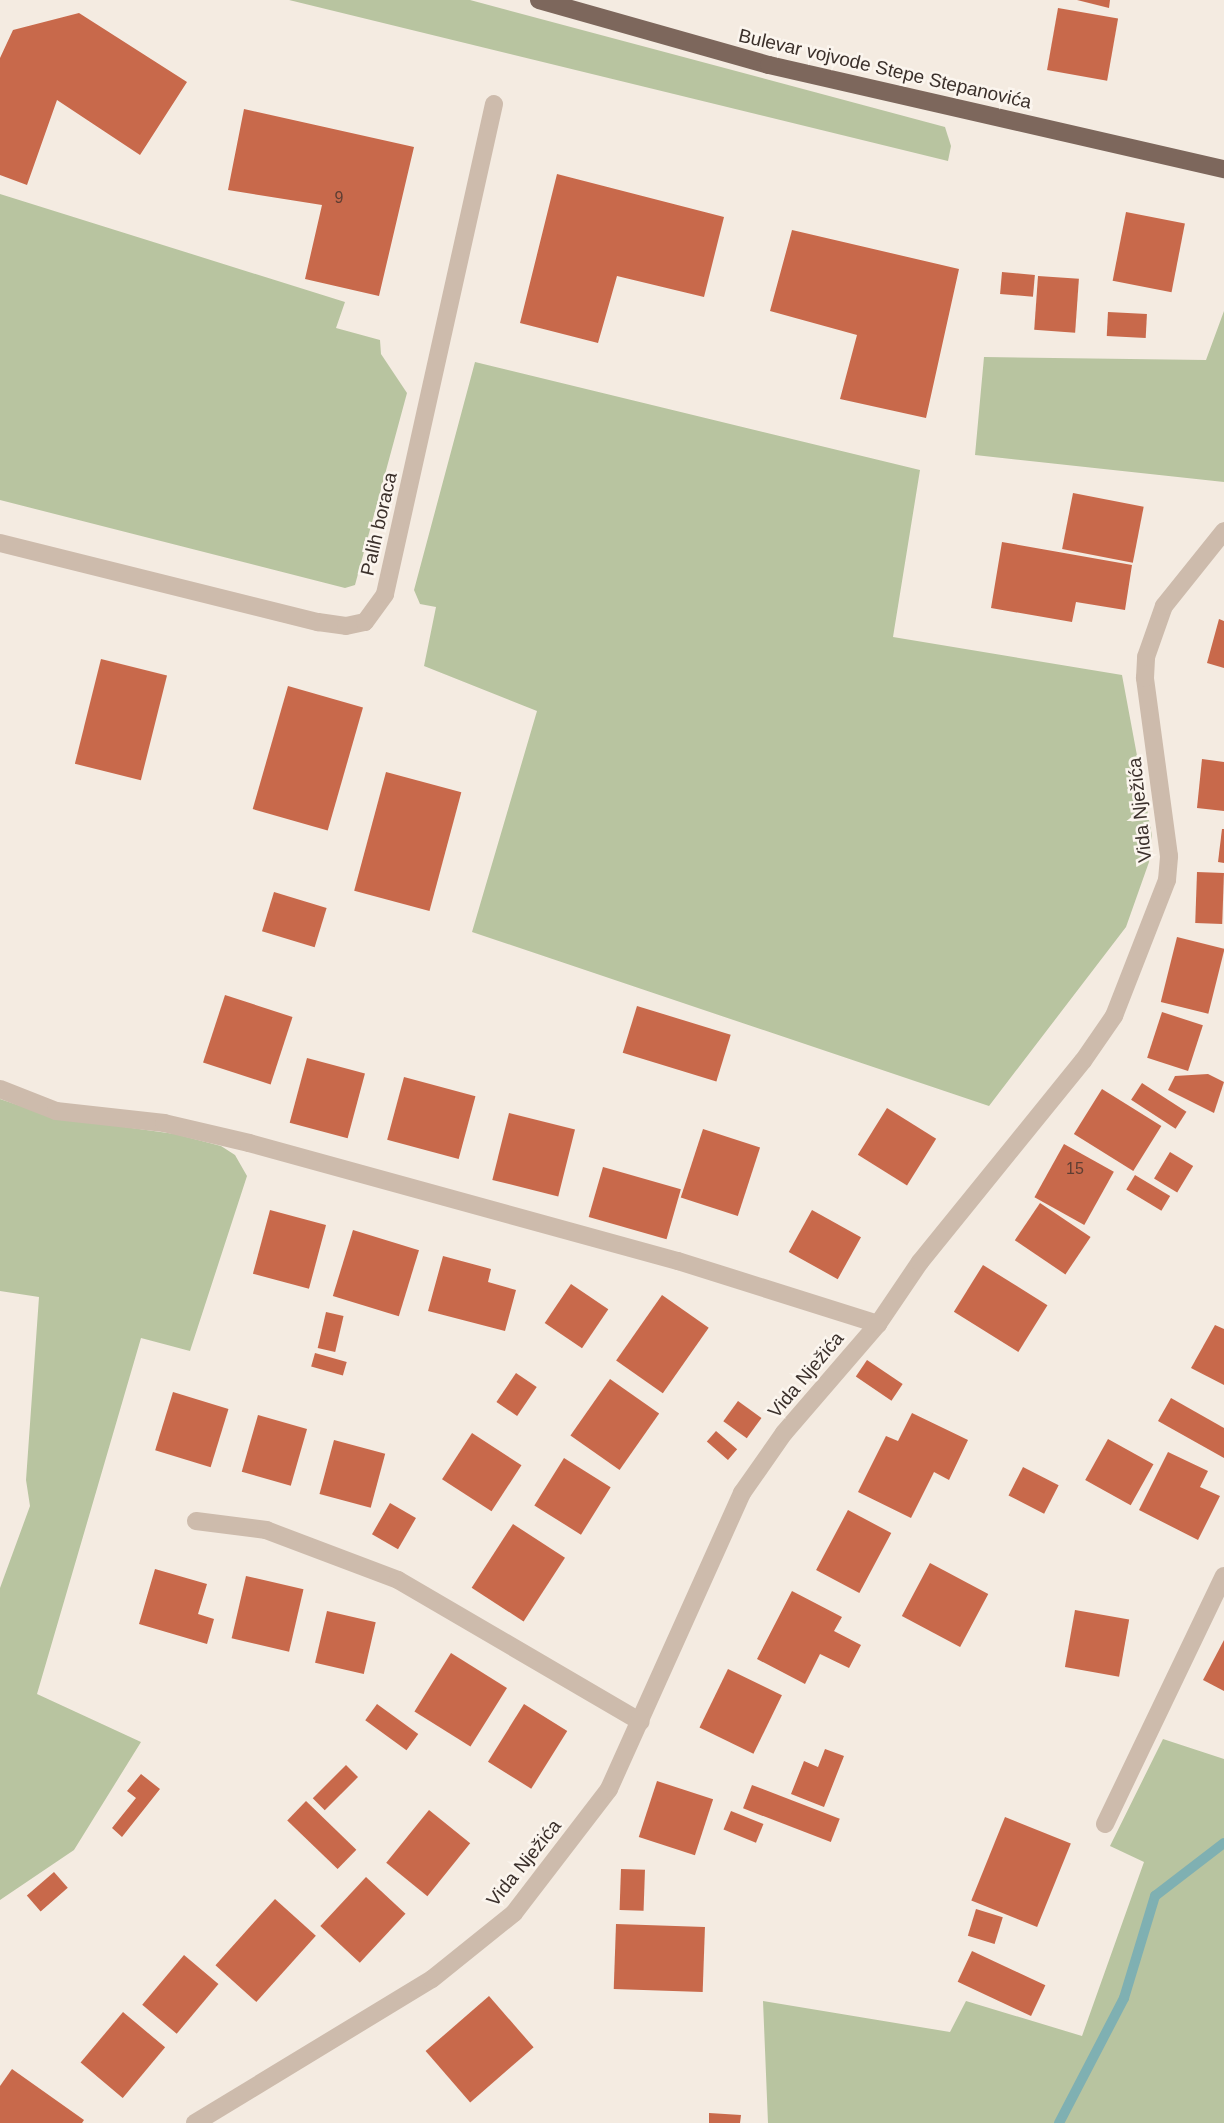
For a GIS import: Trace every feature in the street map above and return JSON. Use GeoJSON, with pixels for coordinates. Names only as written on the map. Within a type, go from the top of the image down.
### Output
{"type":"FeatureCollection","features":[{"type":"Feature","properties":{"kind":"main road","name":"Bulevar vojvode Stepe Stepanovića"},"geometry":{"type":"LineString","coordinates":[[539,0],[769,65],[1224,169]]}},
{"type":"Feature","properties":{"kind":"street","name":"Palih boraca"},"geometry":{"type":"LineString","coordinates":[[0,543],[318,622],[346,626],[365,622],[385,594],[494,104]]}},
{"type":"Feature","properties":{"kind":"street","name":"Vida Nježića"},"geometry":{"type":"LineString","coordinates":[[195,2123],[384,2010],[477,1947],[514,1913],[609,1789],[641,1723],[742,1493],[784,1433],[878,1324],[920,1262],[1083,1061],[1114,1016],[1156,918],[1169,856],[1145,678],[1146,657],[1164,606],[1224,531]]}},
{"type":"Feature","properties":{"kind":"street"},"geometry":{"type":"LineString","coordinates":[[0,1088],[56,1111],[164,1123],[249,1143],[678,1261],[878,1324]]}},
{"type":"Feature","properties":{"kind":"street"},"geometry":{"type":"LineString","coordinates":[[196,1521],[266,1530],[398,1580],[641,1723]]}},
{"type":"Feature","properties":{"kind":"street"},"geometry":{"type":"LineString","coordinates":[[1105,1824],[1224,1576]]}},
{"type":"Feature","properties":{"kind":"green space"},"geometry":{"type":"Polygon","coordinates":[[[289,0],[470,0],[945,127],[951,146],[948,161],[289,0]]]}},
{"type":"Feature","properties":{"kind":"green space"},"geometry":{"type":"Polygon","coordinates":[[[0,194],[345,302],[336,328],[380,340],[381,354],[407,393],[355,585],[345,588],[0,500],[0,194]]]}},
{"type":"Feature","properties":{"kind":"green space"},"geometry":{"type":"Polygon","coordinates":[[[1224,311],[1224,482],[975,455],[984,357],[1206,360],[1224,311]]]}},
{"type":"Feature","properties":{"kind":"green space"},"geometry":{"type":"Polygon","coordinates":[[[475,362],[920,470],[893,637],[1122,675],[1152,836],[1149,862],[1126,927],[989,1106],[472,932],[537,711],[424,666],[436,607],[420,604],[414,590],[475,362]]]}},
{"type":"Feature","properties":{"kind":"green space"},"geometry":{"type":"Polygon","coordinates":[[[0,1099],[53,1117],[175,1134],[221,1146],[235,1155],[247,1176],[190,1351],[141,1338],[37,1694],[141,1742],[74,1850],[0,1900],[0,1588],[30,1506],[26,1480],[39,1297],[0,1291],[0,1099]]]}},
{"type":"Feature","properties":{"kind":"green space"},"geometry":{"type":"Polygon","coordinates":[[[1163,1739],[1224,1759],[1224,2123],[768,2123],[763,2001],[950,2032],[966,2001],[1082,2036],[1144,1862],[1110,1846],[1163,1739]]]}},
{"type":"Feature","properties":{"kind":"building"},"geometry":{"type":"Polygon","coordinates":[[[1077,0],[1110,0],[1109,8],[1077,0]]]}},
{"type":"Feature","properties":{"kind":"building"},"geometry":{"type":"Polygon","coordinates":[[[1058,8],[1118,19],[1107,81],[1047,70],[1058,8]]]}},
{"type":"Feature","properties":{"kind":"building"},"geometry":{"type":"Polygon","coordinates":[[[79,13],[187,82],[140,155],[57,100],[27,185],[0,175],[0,58],[13,30],[79,13]]]}},
{"type":"Feature","properties":{"kind":"building"},"geometry":{"type":"Polygon","coordinates":[[[244,109],[414,147],[379,296],[305,279],[322,205],[228,190],[244,109]]]}},
{"type":"Feature","properties":{"kind":"building"},"geometry":{"type":"Polygon","coordinates":[[[557,174],[724,217],[704,297],[617,276],[598,343],[520,323],[557,174]]]}},
{"type":"Feature","properties":{"kind":"building"},"geometry":{"type":"Polygon","coordinates":[[[1126,212],[1185,223],[1172,292],[1113,281],[1126,212]]]}},
{"type":"Feature","properties":{"kind":"building"},"geometry":{"type":"Polygon","coordinates":[[[792,230],[959,269],[926,418],[840,399],[857,335],[770,311],[792,230]]]}},
{"type":"Feature","properties":{"kind":"building"},"geometry":{"type":"Polygon","coordinates":[[[1002,272],[1035,275],[1033,297],[1000,294],[1002,272]]]}},
{"type":"Feature","properties":{"kind":"building"},"geometry":{"type":"Polygon","coordinates":[[[1038,276],[1079,279],[1075,333],[1034,330],[1038,276]]]}},
{"type":"Feature","properties":{"kind":"building"},"geometry":{"type":"Polygon","coordinates":[[[1108,312],[1147,314],[1146,338],[1107,336],[1108,312]]]}},
{"type":"Feature","properties":{"kind":"building"},"geometry":{"type":"Polygon","coordinates":[[[1073,493],[1144,507],[1133,563],[1062,549],[1073,493]]]}},
{"type":"Feature","properties":{"kind":"building"},"geometry":{"type":"Polygon","coordinates":[[[1002,542],[1132,565],[1125,610],[1076,602],[1072,622],[991,608],[1002,542]]]}},
{"type":"Feature","properties":{"kind":"building"},"geometry":{"type":"Polygon","coordinates":[[[1219,619],[1224,621],[1224,668],[1207,663],[1219,619]]]}},
{"type":"Feature","properties":{"kind":"building"},"geometry":{"type":"Polygon","coordinates":[[[101,659],[167,675],[141,780],[75,764],[101,659]]]}},
{"type":"Feature","properties":{"kind":"building"},"geometry":{"type":"Polygon","coordinates":[[[288,686],[363,707],[328,831],[253,809],[288,686]]]}},
{"type":"Feature","properties":{"kind":"building"},"geometry":{"type":"Polygon","coordinates":[[[1202,759],[1224,762],[1224,811],[1197,808],[1202,759]]]}},
{"type":"Feature","properties":{"kind":"building"},"geometry":{"type":"Polygon","coordinates":[[[386,772],[461,792],[430,911],[354,891],[386,772]]]}},
{"type":"Feature","properties":{"kind":"building"},"geometry":{"type":"Polygon","coordinates":[[[1224,829],[1224,863],[1218,862],[1224,829]]]}},
{"type":"Feature","properties":{"kind":"building"},"geometry":{"type":"Polygon","coordinates":[[[1197,872],[1224,873],[1222,924],[1195,923],[1197,872]]]}},
{"type":"Feature","properties":{"kind":"building"},"geometry":{"type":"Polygon","coordinates":[[[274,892],[327,908],[315,947],[262,931],[274,892]]]}},
{"type":"Feature","properties":{"kind":"building"},"geometry":{"type":"Polygon","coordinates":[[[1177,937],[1224,949],[1208,1014],[1161,1002],[1177,937]]]}},
{"type":"Feature","properties":{"kind":"building"},"geometry":{"type":"Polygon","coordinates":[[[225,995],[293,1017],[271,1084],[203,1063],[225,995]]]}},
{"type":"Feature","properties":{"kind":"building"},"geometry":{"type":"Polygon","coordinates":[[[637,1006],[731,1035],[716,1082],[623,1053],[637,1006]]]}},
{"type":"Feature","properties":{"kind":"building"},"geometry":{"type":"Polygon","coordinates":[[[1162,1012],[1203,1025],[1188,1071],[1147,1058],[1162,1012]]]}},
{"type":"Feature","properties":{"kind":"building"},"geometry":{"type":"Polygon","coordinates":[[[307,1058],[365,1074],[348,1138],[290,1123],[307,1058]]]}},
{"type":"Feature","properties":{"kind":"building"},"geometry":{"type":"Polygon","coordinates":[[[1208,1074],[1224,1082],[1214,1113],[1168,1090],[1175,1076],[1208,1074]]]}},
{"type":"Feature","properties":{"kind":"building"},"geometry":{"type":"Polygon","coordinates":[[[404,1077],[475,1096],[459,1159],[387,1140],[404,1077]]]}},
{"type":"Feature","properties":{"kind":"building"},"geometry":{"type":"Polygon","coordinates":[[[1142,1083],[1186,1112],[1176,1129],[1131,1100],[1142,1083]]]}},
{"type":"Feature","properties":{"kind":"building"},"geometry":{"type":"Polygon","coordinates":[[[1102,1089],[1161,1126],[1133,1171],[1074,1134],[1102,1089]]]}},
{"type":"Feature","properties":{"kind":"building"},"geometry":{"type":"Polygon","coordinates":[[[887,1108],[936,1139],[907,1185],[858,1155],[887,1108]]]}},
{"type":"Feature","properties":{"kind":"building"},"geometry":{"type":"Polygon","coordinates":[[[509,1113],[575,1129],[558,1196],[492,1180],[509,1113]]]}},
{"type":"Feature","properties":{"kind":"building"},"geometry":{"type":"Polygon","coordinates":[[[703,1129],[760,1148],[738,1216],[681,1197],[703,1129]]]}},
{"type":"Feature","properties":{"kind":"building"},"geometry":{"type":"Polygon","coordinates":[[[1064,1144],[1114,1172],[1084,1225],[1034,1197],[1064,1144]]]}},
{"type":"Feature","properties":{"kind":"building"},"geometry":{"type":"Polygon","coordinates":[[[1170,1152],[1193,1166],[1177,1192],[1154,1179],[1170,1152]]]}},
{"type":"Feature","properties":{"kind":"building"},"geometry":{"type":"Polygon","coordinates":[[[603,1167],[681,1189],[667,1239],[589,1217],[603,1167]]]}},
{"type":"Feature","properties":{"kind":"building"},"geometry":{"type":"Polygon","coordinates":[[[1135,1175],[1170,1196],[1161,1211],[1126,1190],[1135,1175]]]}},
{"type":"Feature","properties":{"kind":"building"},"geometry":{"type":"Polygon","coordinates":[[[1040,1203],[1091,1237],[1065,1274],[1015,1240],[1040,1203]]]}},
{"type":"Feature","properties":{"kind":"building"},"geometry":{"type":"Polygon","coordinates":[[[270,1210],[326,1225],[309,1289],[253,1274],[270,1210]]]}},
{"type":"Feature","properties":{"kind":"building"},"geometry":{"type":"Polygon","coordinates":[[[812,1210],[861,1237],[838,1279],[789,1252],[812,1210]]]}},
{"type":"Feature","properties":{"kind":"building"},"geometry":{"type":"Polygon","coordinates":[[[353,1230],[419,1250],[399,1316],[333,1296],[353,1230]]]}},
{"type":"Feature","properties":{"kind":"building"},"geometry":{"type":"Polygon","coordinates":[[[443,1256],[491,1269],[488,1282],[516,1290],[505,1331],[428,1311],[443,1256]]]}},
{"type":"Feature","properties":{"kind":"building"},"geometry":{"type":"Polygon","coordinates":[[[983,1265],[1047,1305],[1018,1352],[954,1312],[983,1265]]]}},
{"type":"Feature","properties":{"kind":"building"},"geometry":{"type":"Polygon","coordinates":[[[571,1284],[608,1309],[582,1348],[545,1323],[571,1284]]]}},
{"type":"Feature","properties":{"kind":"building"},"geometry":{"type":"Polygon","coordinates":[[[662,1295],[709,1328],[663,1393],[616,1361],[662,1295]]]}},
{"type":"Feature","properties":{"kind":"building"},"geometry":{"type":"Polygon","coordinates":[[[326,1312],[344,1316],[335,1352],[318,1348],[326,1312]]]}},
{"type":"Feature","properties":{"kind":"building"},"geometry":{"type":"Polygon","coordinates":[[[1215,1325],[1224,1329],[1224,1385],[1191,1368],[1215,1325]]]}},
{"type":"Feature","properties":{"kind":"building"},"geometry":{"type":"Polygon","coordinates":[[[315,1353],[347,1362],[343,1376],[311,1366],[315,1353]]]}},
{"type":"Feature","properties":{"kind":"building"},"geometry":{"type":"Polygon","coordinates":[[[867,1360],[903,1384],[891,1401],[856,1377],[867,1360]]]}},
{"type":"Feature","properties":{"kind":"building"},"geometry":{"type":"Polygon","coordinates":[[[516,1373],[537,1387],[517,1416],[496,1402],[516,1373]]]}},
{"type":"Feature","properties":{"kind":"building"},"geometry":{"type":"Polygon","coordinates":[[[610,1379],[659,1413],[620,1470],[570,1436],[610,1379]]]}},
{"type":"Feature","properties":{"kind":"building"},"geometry":{"type":"Polygon","coordinates":[[[173,1392],[228,1409],[211,1467],[155,1450],[173,1392]]]}},
{"type":"Feature","properties":{"kind":"building"},"geometry":{"type":"Polygon","coordinates":[[[1171,1398],[1224,1428],[1224,1458],[1158,1421],[1171,1398]]]}},
{"type":"Feature","properties":{"kind":"building"},"geometry":{"type":"Polygon","coordinates":[[[738,1401],[761,1418],[747,1438],[723,1421],[738,1401]]]}},
{"type":"Feature","properties":{"kind":"building"},"geometry":{"type":"Polygon","coordinates":[[[912,1413],[968,1440],[949,1480],[934,1472],[911,1518],[858,1492],[886,1436],[898,1441],[912,1413]]]}},
{"type":"Feature","properties":{"kind":"building"},"geometry":{"type":"Polygon","coordinates":[[[258,1415],[307,1429],[291,1486],[242,1472],[258,1415]]]}},
{"type":"Feature","properties":{"kind":"building"},"geometry":{"type":"Polygon","coordinates":[[[716,1431],[737,1449],[728,1460],[707,1442],[716,1431]]]}},
{"type":"Feature","properties":{"kind":"building"},"geometry":{"type":"Polygon","coordinates":[[[472,1433],[521,1465],[492,1511],[442,1479],[472,1433]]]}},
{"type":"Feature","properties":{"kind":"building"},"geometry":{"type":"Polygon","coordinates":[[[1108,1439],[1153,1464],[1131,1505],[1085,1480],[1108,1439]]]}},
{"type":"Feature","properties":{"kind":"building"},"geometry":{"type":"Polygon","coordinates":[[[334,1440],[385,1454],[371,1508],[320,1494],[334,1440]]]}},
{"type":"Feature","properties":{"kind":"building"},"geometry":{"type":"Polygon","coordinates":[[[1168,1452],[1208,1471],[1200,1487],[1220,1496],[1198,1540],[1139,1510],[1168,1452]]]}},
{"type":"Feature","properties":{"kind":"building"},"geometry":{"type":"Polygon","coordinates":[[[564,1458],[611,1487],[581,1535],[534,1505],[564,1458]]]}},
{"type":"Feature","properties":{"kind":"building"},"geometry":{"type":"Polygon","coordinates":[[[1023,1467],[1059,1485],[1044,1514],[1008,1496],[1023,1467]]]}},
{"type":"Feature","properties":{"kind":"building"},"geometry":{"type":"Polygon","coordinates":[[[390,1503],[416,1518],[398,1549],[372,1534],[390,1503]]]}},
{"type":"Feature","properties":{"kind":"building"},"geometry":{"type":"Polygon","coordinates":[[[848,1510],[891,1533],[859,1593],[816,1570],[848,1510]]]}},
{"type":"Feature","properties":{"kind":"building"},"geometry":{"type":"Polygon","coordinates":[[[513,1524],[565,1558],[524,1622],[472,1588],[513,1524]]]}},
{"type":"Feature","properties":{"kind":"building"},"geometry":{"type":"Polygon","coordinates":[[[930,1563],[988,1594],[960,1647],[902,1616],[930,1563]]]}},
{"type":"Feature","properties":{"kind":"building"},"geometry":{"type":"Polygon","coordinates":[[[155,1569],[207,1584],[198,1614],[214,1619],[207,1644],[139,1624],[155,1569]]]}},
{"type":"Feature","properties":{"kind":"building"},"geometry":{"type":"Polygon","coordinates":[[[246,1576],[303,1589],[289,1652],[232,1638],[246,1576]]]}},
{"type":"Feature","properties":{"kind":"building"},"geometry":{"type":"Polygon","coordinates":[[[792,1591],[842,1617],[834,1631],[861,1645],[849,1668],[820,1654],[805,1684],[757,1659],[792,1591]]]}},
{"type":"Feature","properties":{"kind":"building"},"geometry":{"type":"Polygon","coordinates":[[[1075,1610],[1129,1620],[1119,1677],[1065,1667],[1075,1610]]]}},
{"type":"Feature","properties":{"kind":"building"},"geometry":{"type":"Polygon","coordinates":[[[327,1611],[376,1622],[364,1674],[315,1663],[327,1611]]]}},
{"type":"Feature","properties":{"kind":"building"},"geometry":{"type":"Polygon","coordinates":[[[1224,1640],[1224,1691],[1203,1680],[1224,1640]]]}},
{"type":"Feature","properties":{"kind":"building"},"geometry":{"type":"Polygon","coordinates":[[[451,1653],[507,1688],[470,1746],[414,1712],[451,1653]]]}},
{"type":"Feature","properties":{"kind":"building"},"geometry":{"type":"Polygon","coordinates":[[[728,1669],[782,1695],[753,1754],[700,1727],[728,1669]]]}},
{"type":"Feature","properties":{"kind":"building"},"geometry":{"type":"Polygon","coordinates":[[[377,1704],[418,1734],[407,1750],[365,1720],[377,1704]]]}},
{"type":"Feature","properties":{"kind":"building"},"geometry":{"type":"Polygon","coordinates":[[[524,1704],[567,1731],[531,1789],[488,1762],[524,1704]]]}},
{"type":"Feature","properties":{"kind":"building"},"geometry":{"type":"Polygon","coordinates":[[[825,1749],[844,1756],[824,1807],[791,1794],[804,1761],[818,1767],[825,1749]]]}},
{"type":"Feature","properties":{"kind":"building"},"geometry":{"type":"Polygon","coordinates":[[[346,1765],[358,1777],[325,1810],[313,1798],[346,1765]]]}},
{"type":"Feature","properties":{"kind":"building"},"geometry":{"type":"Polygon","coordinates":[[[141,1774],[160,1789],[122,1837],[112,1828],[136,1798],[127,1791],[141,1774]]]}},
{"type":"Feature","properties":{"kind":"building"},"geometry":{"type":"Polygon","coordinates":[[[657,1781],[713,1799],[695,1855],[639,1837],[657,1781]]]}},
{"type":"Feature","properties":{"kind":"building"},"geometry":{"type":"Polygon","coordinates":[[[752,1785],[840,1819],[831,1842],[743,1808],[752,1785]]]}},
{"type":"Feature","properties":{"kind":"building"},"geometry":{"type":"Polygon","coordinates":[[[306,1801],[356,1850],[338,1869],[287,1820],[306,1801]]]}},
{"type":"Feature","properties":{"kind":"building"},"geometry":{"type":"Polygon","coordinates":[[[429,1810],[470,1843],[427,1896],[386,1863],[429,1810]]]}},
{"type":"Feature","properties":{"kind":"building"},"geometry":{"type":"Polygon","coordinates":[[[731,1811],[763,1824],[756,1843],[724,1830],[731,1811]]]}},
{"type":"Feature","properties":{"kind":"building"},"geometry":{"type":"Polygon","coordinates":[[[1005,1817],[1071,1844],[1037,1927],[971,1900],[1005,1817]]]}},
{"type":"Feature","properties":{"kind":"building"},"geometry":{"type":"Polygon","coordinates":[[[621,1869],[645,1870],[644,1911],[620,1910],[621,1869]]]}},
{"type":"Feature","properties":{"kind":"building"},"geometry":{"type":"Polygon","coordinates":[[[54,1872],[68,1888],[41,1911],[27,1896],[54,1872]]]}},
{"type":"Feature","properties":{"kind":"building"},"geometry":{"type":"Polygon","coordinates":[[[366,1877],[405,1914],[360,1963],[320,1926],[366,1877]]]}},
{"type":"Feature","properties":{"kind":"building"},"geometry":{"type":"Polygon","coordinates":[[[275,1899],[316,1936],[256,2002],[215,1965],[275,1899]]]}},
{"type":"Feature","properties":{"kind":"building"},"geometry":{"type":"Polygon","coordinates":[[[976,1909],[1003,1917],[995,1944],[968,1936],[976,1909]]]}},
{"type":"Feature","properties":{"kind":"building"},"geometry":{"type":"Polygon","coordinates":[[[616,1924],[705,1927],[703,1992],[614,1989],[616,1924]]]}},
{"type":"Feature","properties":{"kind":"building"},"geometry":{"type":"Polygon","coordinates":[[[972,1951],[1045,1985],[1031,2016],[958,1982],[972,1951]]]}},
{"type":"Feature","properties":{"kind":"building"},"geometry":{"type":"Polygon","coordinates":[[[184,1955],[218,1984],[177,2034],[142,2005],[184,1955]]]}},
{"type":"Feature","properties":{"kind":"building"},"geometry":{"type":"Polygon","coordinates":[[[489,1996],[534,2047],[470,2102],[426,2051],[489,1996]]]}},
{"type":"Feature","properties":{"kind":"building"},"geometry":{"type":"Polygon","coordinates":[[[123,2012],[165,2047],[123,2098],[81,2063],[123,2012]]]}},
{"type":"Feature","properties":{"kind":"building"},"geometry":{"type":"Polygon","coordinates":[[[12,2069],[84,2120],[82,2123],[0,2123],[0,2086],[12,2069]]]}},
{"type":"Feature","properties":{"kind":"building"},"geometry":{"type":"Polygon","coordinates":[[[709,2113],[741,2115],[740,2123],[709,2123],[709,2113]]]}},
{"type":"Feature","properties":{"kind":"waterway"},"geometry":{"type":"LineString","coordinates":[[1059,2123],[1124,1998],[1155,1896],[1224,1843]]}}]}
